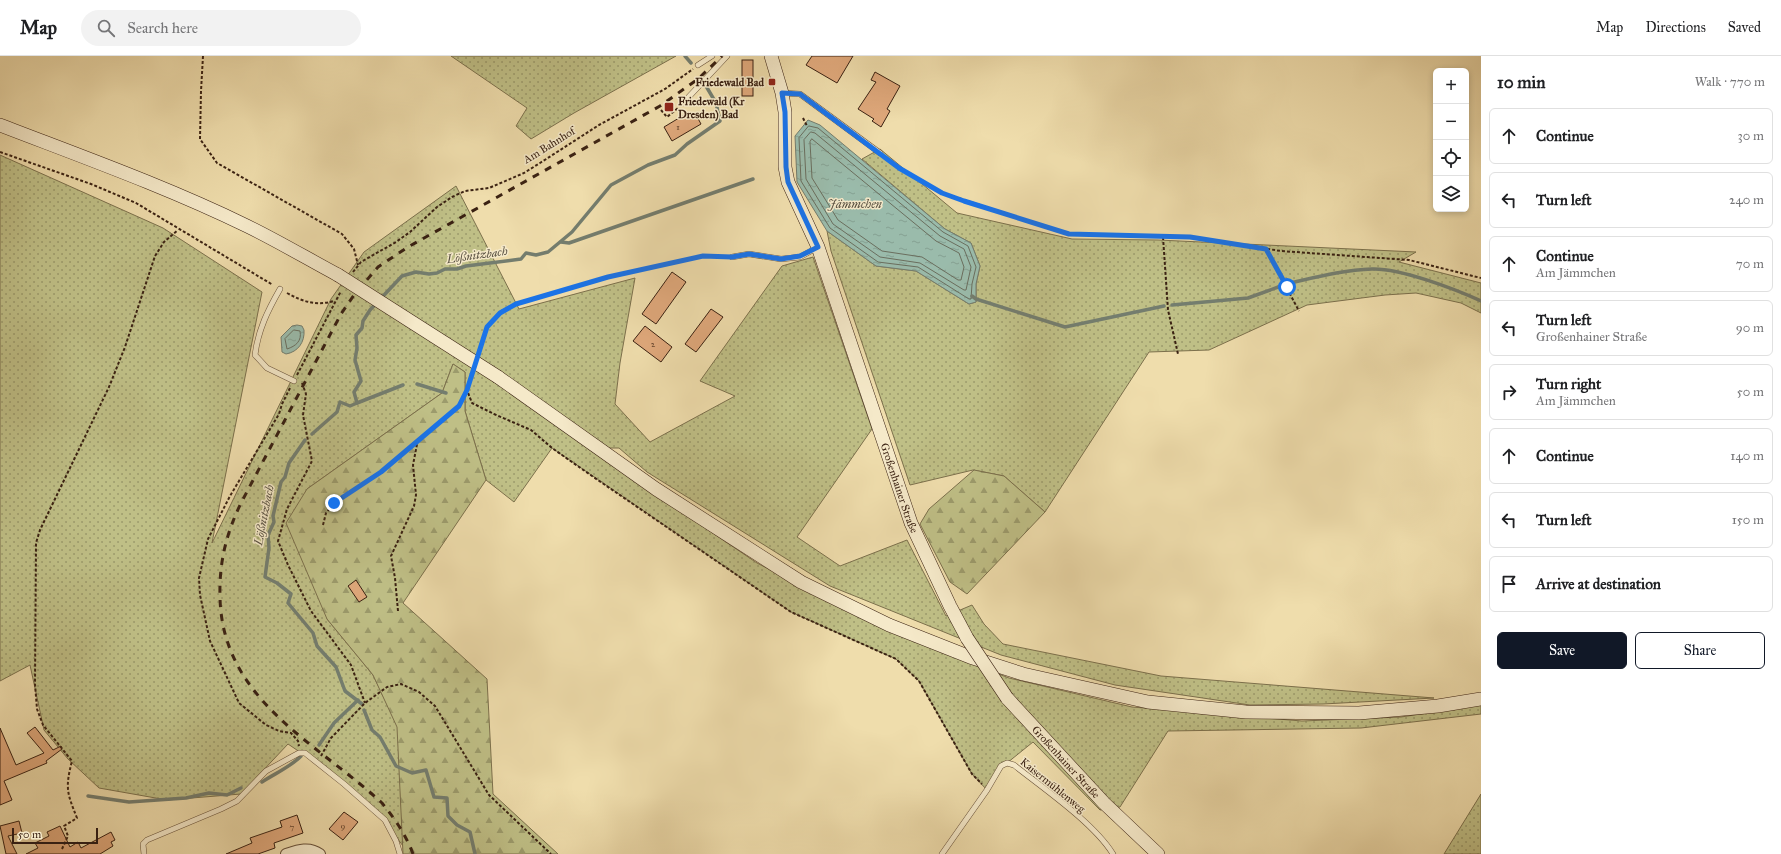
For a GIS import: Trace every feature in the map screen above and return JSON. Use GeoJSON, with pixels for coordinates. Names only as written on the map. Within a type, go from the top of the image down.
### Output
{"type":"FeatureCollection","features":[{"type":"Feature","properties":{"kind":"main road","name":"Großenhainer Straße"},"geometry":{"type":"LineString","coordinates":[[771,56],[782,93],[785,112],[786,167],[788,182],[818,247],[911,523],[950,606],[967,638],[1007,698],[1104,803],[1158,854]]}},
{"type":"Feature","properties":{"kind":"main road"},"geometry":{"type":"LineString","coordinates":[[0,125],[95,161],[187,199],[248,227],[338,275],[498,377],[656,489],[801,582],[889,625],[941,647],[1024,674],[1148,702],[1246,712],[1359,713],[1438,706],[1481,699]]}},
{"type":"Feature","properties":{"kind":"street"},"geometry":{"type":"LineString","coordinates":[[286,854],[301,848],[316,851],[320,854]]}},
{"type":"Feature","properties":{"kind":"lane"},"geometry":{"type":"LineString","coordinates":[[698,65],[712,56]]}},
{"type":"Feature","properties":{"kind":"lane"},"geometry":{"type":"LineString","coordinates":[[683,103],[727,56]]}},
{"type":"Feature","properties":{"kind":"lane"},"geometry":{"type":"LineString","coordinates":[[782,93],[800,94],[880,153]]}},
{"type":"Feature","properties":{"kind":"lane"},"geometry":{"type":"LineString","coordinates":[[732,257],[749,254],[781,259],[800,256],[818,247]]}},
{"type":"Feature","properties":{"kind":"lane"},"geometry":{"type":"LineString","coordinates":[[280,289],[266,312],[257,339],[255,355],[267,368],[294,381]]}},
{"type":"Feature","properties":{"kind":"lane"},"geometry":{"type":"LineString","coordinates":[[144,854],[143,844],[147,840],[237,801],[266,771],[299,753],[305,753],[344,784],[385,820],[396,841],[400,854]]}},
{"type":"Feature","properties":{"kind":"lane","name":"Kaisermühlenweg"},"geometry":{"type":"LineString","coordinates":[[942,854],[987,790],[1001,766],[1007,763],[1014,764],[1078,816],[1106,843],[1113,854]]}},
{"type":"Feature","properties":{"kind":"path","name":"Am Bahnhof"},"geometry":{"type":"LineString","coordinates":[[203,56],[200,139],[217,163],[342,234],[350,241],[354,249],[358,265],[410,232],[437,207],[452,197],[465,191],[489,188],[524,173],[540,164],[599,124],[665,89],[698,65]]}},
{"type":"Feature","properties":{"kind":"path"},"geometry":{"type":"LineString","coordinates":[[661,110],[667,116],[683,103]]}},
{"type":"Feature","properties":{"kind":"path"},"geometry":{"type":"LineString","coordinates":[[803,118],[807,126]]}},
{"type":"Feature","properties":{"kind":"path"},"geometry":{"type":"LineString","coordinates":[[0,152],[91,184],[136,203],[178,230],[297,298],[315,304],[335,301],[317,339],[282,404],[279,414],[230,496],[208,539],[199,578],[200,595],[210,641],[239,703],[266,725],[279,731],[291,733],[298,741],[299,753]]}},
{"type":"Feature","properties":{"kind":"path"},"geometry":{"type":"LineString","coordinates":[[880,153],[899,168],[942,193],[1069,234],[1190,237],[1266,249],[1409,260],[1481,278]]}},
{"type":"Feature","properties":{"kind":"path"},"geometry":{"type":"LineString","coordinates":[[62,849],[68,836],[64,826],[77,818],[68,793],[68,777],[72,761],[43,725],[37,708],[35,684],[36,543],[40,530],[109,387],[125,347],[155,256],[164,242],[178,230]]}},
{"type":"Feature","properties":{"kind":"path"},"geometry":{"type":"LineString","coordinates":[[1162,237],[1168,310],[1178,354]]}},
{"type":"Feature","properties":{"kind":"path"},"geometry":{"type":"LineString","coordinates":[[1266,249],[1299,311]]}},
{"type":"Feature","properties":{"kind":"path"},"geometry":{"type":"LineString","coordinates":[[478,355],[487,327],[500,313],[516,304],[608,277],[703,256],[732,257]]}},
{"type":"Feature","properties":{"kind":"path"},"geometry":{"type":"LineString","coordinates":[[322,525],[326,513],[334,503],[381,472],[418,439],[459,406],[467,390],[474,369]]}},
{"type":"Feature","properties":{"kind":"path"},"geometry":{"type":"LineString","coordinates":[[297,375],[306,394],[303,415],[312,461],[287,509],[278,541],[311,611],[351,665],[365,703]]}},
{"type":"Feature","properties":{"kind":"path"},"geometry":{"type":"LineString","coordinates":[[467,390],[472,403],[531,430],[569,460],[791,612],[896,659],[919,681],[972,774],[987,790]]}},
{"type":"Feature","properties":{"kind":"path"},"geometry":{"type":"LineString","coordinates":[[398,611],[391,556],[414,506],[416,495],[413,465],[418,439]]}},
{"type":"Feature","properties":{"kind":"path"},"geometry":{"type":"LineString","coordinates":[[316,762],[331,738],[365,703],[387,687],[401,684],[419,692],[435,706],[489,795],[551,854]]}},
{"type":"Feature","properties":{"kind":"green space"},"geometry":{"type":"Polygon","coordinates":[[[451,56],[676,56],[574,113],[531,139],[516,126],[527,108],[451,56]]]}},
{"type":"Feature","properties":{"kind":"green space"},"geometry":{"type":"Polygon","coordinates":[[[880,149],[957,213],[1072,239],[1158,240],[1416,252],[1399,262],[1481,283],[1481,313],[1461,303],[1416,293],[1385,295],[1307,305],[1209,350],[1149,352],[1045,512],[1004,476],[973,470],[910,485],[831,251],[827,231],[876,266],[916,271],[969,304],[976,302],[976,284],[980,266],[971,243],[945,229],[862,159],[880,149]]]}},
{"type":"Feature","properties":{"kind":"green space"},"geometry":{"type":"Polygon","coordinates":[[[0,155],[163,228],[262,292],[212,543],[331,299],[364,252],[456,186],[519,309],[635,278],[620,363],[615,404],[650,442],[735,396],[700,381],[782,266],[813,257],[872,429],[797,537],[840,566],[907,540],[946,616],[972,605],[984,624],[1003,644],[1161,676],[1434,698],[1323,704],[1250,705],[1115,685],[1001,655],[830,586],[647,472],[619,448],[587,448],[757,563],[882,628],[1009,678],[1132,707],[1302,721],[1401,717],[1481,705],[1481,714],[1361,728],[1168,731],[1120,807],[1100,810],[1033,742],[1001,766],[987,790],[972,774],[919,681],[896,659],[791,612],[552,448],[514,502],[486,480],[465,411],[465,372],[453,364],[442,393],[307,489],[327,619],[373,675],[398,727],[403,846],[380,815],[319,765],[288,744],[241,794],[167,800],[99,788],[68,759],[44,730],[30,665],[0,681],[0,155]]]}},
{"type":"Feature","properties":{"kind":"green space"},"geometry":{"type":"Polygon","coordinates":[[[453,364],[465,372],[465,411],[486,480],[403,603],[487,679],[493,794],[558,854],[403,854],[397,727],[373,675],[327,619],[286,523],[307,489],[442,393],[453,364]]]}},
{"type":"Feature","properties":{"kind":"green space"},"geometry":{"type":"Polygon","coordinates":[[[974,470],[1004,476],[1045,512],[967,594],[950,582],[920,524],[929,509],[974,470]]]}},
{"type":"Feature","properties":{"kind":"green space"},"geometry":{"type":"Polygon","coordinates":[[[1481,794],[1481,854],[1444,854],[1481,794]]]}},
{"type":"Feature","properties":{"kind":"water","name":"Jämmchen"},"geometry":{"type":"Polygon","coordinates":[[[808,120],[820,125],[945,229],[971,243],[980,266],[976,284],[976,302],[969,304],[916,271],[876,266],[827,231],[797,182],[795,136],[808,120]]]}},
{"type":"Feature","properties":{"kind":"water"},"geometry":{"type":"Polygon","coordinates":[[[292,326],[302,326],[304,330],[302,342],[297,349],[286,354],[282,352],[281,337],[292,326]]]}},
{"type":"Feature","properties":{"kind":"building"},"geometry":{"type":"Polygon","coordinates":[[[812,56],[853,56],[837,83],[806,65],[812,56]]]}},
{"type":"Feature","properties":{"kind":"building"},"geometry":{"type":"Polygon","coordinates":[[[742,60],[753,60],[753,96],[742,96],[742,60]]]}},
{"type":"Feature","properties":{"kind":"building"},"geometry":{"type":"Polygon","coordinates":[[[875,72],[900,86],[887,109],[890,111],[881,127],[872,121],[874,119],[858,109],[876,82],[871,80],[875,72]]]}},
{"type":"Feature","properties":{"kind":"building"},"geometry":{"type":"Polygon","coordinates":[[[695,113],[701,124],[672,141],[664,127],[684,115],[686,118],[695,113]]]}},
{"type":"Feature","properties":{"kind":"building"},"geometry":{"type":"Polygon","coordinates":[[[672,272],[686,282],[656,324],[642,314],[672,272]]]}},
{"type":"Feature","properties":{"kind":"building"},"geometry":{"type":"Polygon","coordinates":[[[711,309],[723,317],[696,352],[685,344],[711,309]]]}},
{"type":"Feature","properties":{"kind":"building"},"geometry":{"type":"Polygon","coordinates":[[[645,326],[672,347],[661,362],[633,341],[645,326]]]}},
{"type":"Feature","properties":{"kind":"building"},"geometry":{"type":"Polygon","coordinates":[[[356,580],[367,597],[359,602],[348,586],[356,580]]]}},
{"type":"Feature","properties":{"kind":"building"},"geometry":{"type":"Polygon","coordinates":[[[35,727],[53,750],[61,746],[62,749],[46,761],[47,763],[4,781],[12,800],[0,805],[0,728],[16,765],[44,753],[27,733],[35,727]]]}},
{"type":"Feature","properties":{"kind":"building"},"geometry":{"type":"Polygon","coordinates":[[[344,812],[358,822],[343,840],[329,829],[344,812]]]}},
{"type":"Feature","properties":{"kind":"building"},"geometry":{"type":"Polygon","coordinates":[[[297,815],[303,833],[274,843],[275,848],[258,854],[226,854],[252,843],[250,838],[282,827],[280,821],[297,815]]]}},
{"type":"Feature","properties":{"kind":"building"},"geometry":{"type":"Polygon","coordinates":[[[19,821],[22,833],[8,836],[17,854],[6,854],[0,826],[19,821]]]}},
{"type":"Feature","properties":{"kind":"building"},"geometry":{"type":"Polygon","coordinates":[[[60,826],[70,847],[78,842],[81,848],[111,832],[115,840],[111,842],[113,846],[100,854],[26,854],[38,848],[35,843],[49,836],[47,832],[60,826]]]}},
{"type":"Feature","properties":{"kind":"waterway","name":"Lößnitzbach"},"geometry":{"type":"LineString","coordinates":[[685,56],[691,63]]}},
{"type":"Feature","properties":{"kind":"waterway","name":"Lößnitzbach"},"geometry":{"type":"LineString","coordinates":[[312,434],[337,412],[340,402],[350,406],[357,403],[354,392],[361,381],[355,360],[357,348],[356,335],[362,328],[363,321],[370,310],[402,276],[416,272],[429,274],[437,273],[445,269],[457,269],[466,266],[521,259],[526,253],[536,255],[548,252],[572,232],[611,185],[648,165],[675,155],[687,144],[720,121],[716,103],[706,86]]}},
{"type":"Feature","properties":{"kind":"waterway"},"geometry":{"type":"LineString","coordinates":[[561,242],[569,243],[753,179]]}},
{"type":"Feature","properties":{"kind":"waterway"},"geometry":{"type":"LineString","coordinates":[[1290,283],[1351,271],[1372,269],[1384,270],[1427,280],[1481,301]]}},
{"type":"Feature","properties":{"kind":"waterway"},"geometry":{"type":"LineString","coordinates":[[1172,305],[1248,298],[1281,286]]}},
{"type":"Feature","properties":{"kind":"waterway"},"geometry":{"type":"LineString","coordinates":[[972,296],[976,299],[1065,327],[1164,306]]}},
{"type":"Feature","properties":{"kind":"waterway"},"geometry":{"type":"LineString","coordinates":[[417,384],[446,393]]}},
{"type":"Feature","properties":{"kind":"waterway"},"geometry":{"type":"LineString","coordinates":[[357,403],[403,385]]}},
{"type":"Feature","properties":{"kind":"waterway","name":"Lößnitzbach"},"geometry":{"type":"LineString","coordinates":[[305,440],[289,463],[285,477],[281,482],[273,516],[274,522],[268,535],[269,548],[265,577],[277,583],[291,594],[288,603],[313,633],[317,646],[336,667],[345,691],[362,704]]}},
{"type":"Feature","properties":{"kind":"waterway"},"geometry":{"type":"LineString","coordinates":[[319,745],[334,723],[358,700]]}},
{"type":"Feature","properties":{"kind":"waterway","name":"Lößnitzbach"},"geometry":{"type":"LineString","coordinates":[[364,710],[372,730],[380,737],[396,766],[412,773],[426,770],[434,797],[447,798],[448,816],[457,825],[470,832],[475,854]]}},
{"type":"Feature","properties":{"kind":"waterway"},"geometry":{"type":"LineString","coordinates":[[262,782],[288,767],[301,756]]}},
{"type":"Feature","properties":{"kind":"waterway"},"geometry":{"type":"LineString","coordinates":[[88,796],[129,802],[186,798],[209,793],[227,795],[241,788]]}},
{"type":"Feature","properties":{"kind":"railway"},"geometry":{"type":"LineString","coordinates":[[413,854],[400,827],[382,803],[277,716],[255,691],[237,664],[225,633],[220,597],[222,560],[231,526],[241,503],[341,314],[354,295],[378,267],[408,247],[660,106],[698,79],[722,56]]}},
{"type":"Feature","properties":{"kind":"place","name":"Friedewald Bad"},"geometry":{"type":"Point","coordinates":[772,82]}},
{"type":"Feature","properties":{"kind":"place","name":"Friedewald (Kr Dresden) Bad"},"geometry":{"type":"Point","coordinates":[669,107]}},
{"type":"Feature","properties":{"kind":"route"},"geometry":{"type":"LineString","coordinates":[[334,503],[381,472],[410,445],[459,406],[467,390],[487,327],[500,313],[516,304],[608,277],[703,256],[732,257],[749,254],[781,259],[800,256],[818,247],[788,182],[786,167],[785,112],[782,93],[792,92],[800,94],[899,168],[942,193],[1069,234],[1190,237],[1266,249],[1287,287]]}}]}
